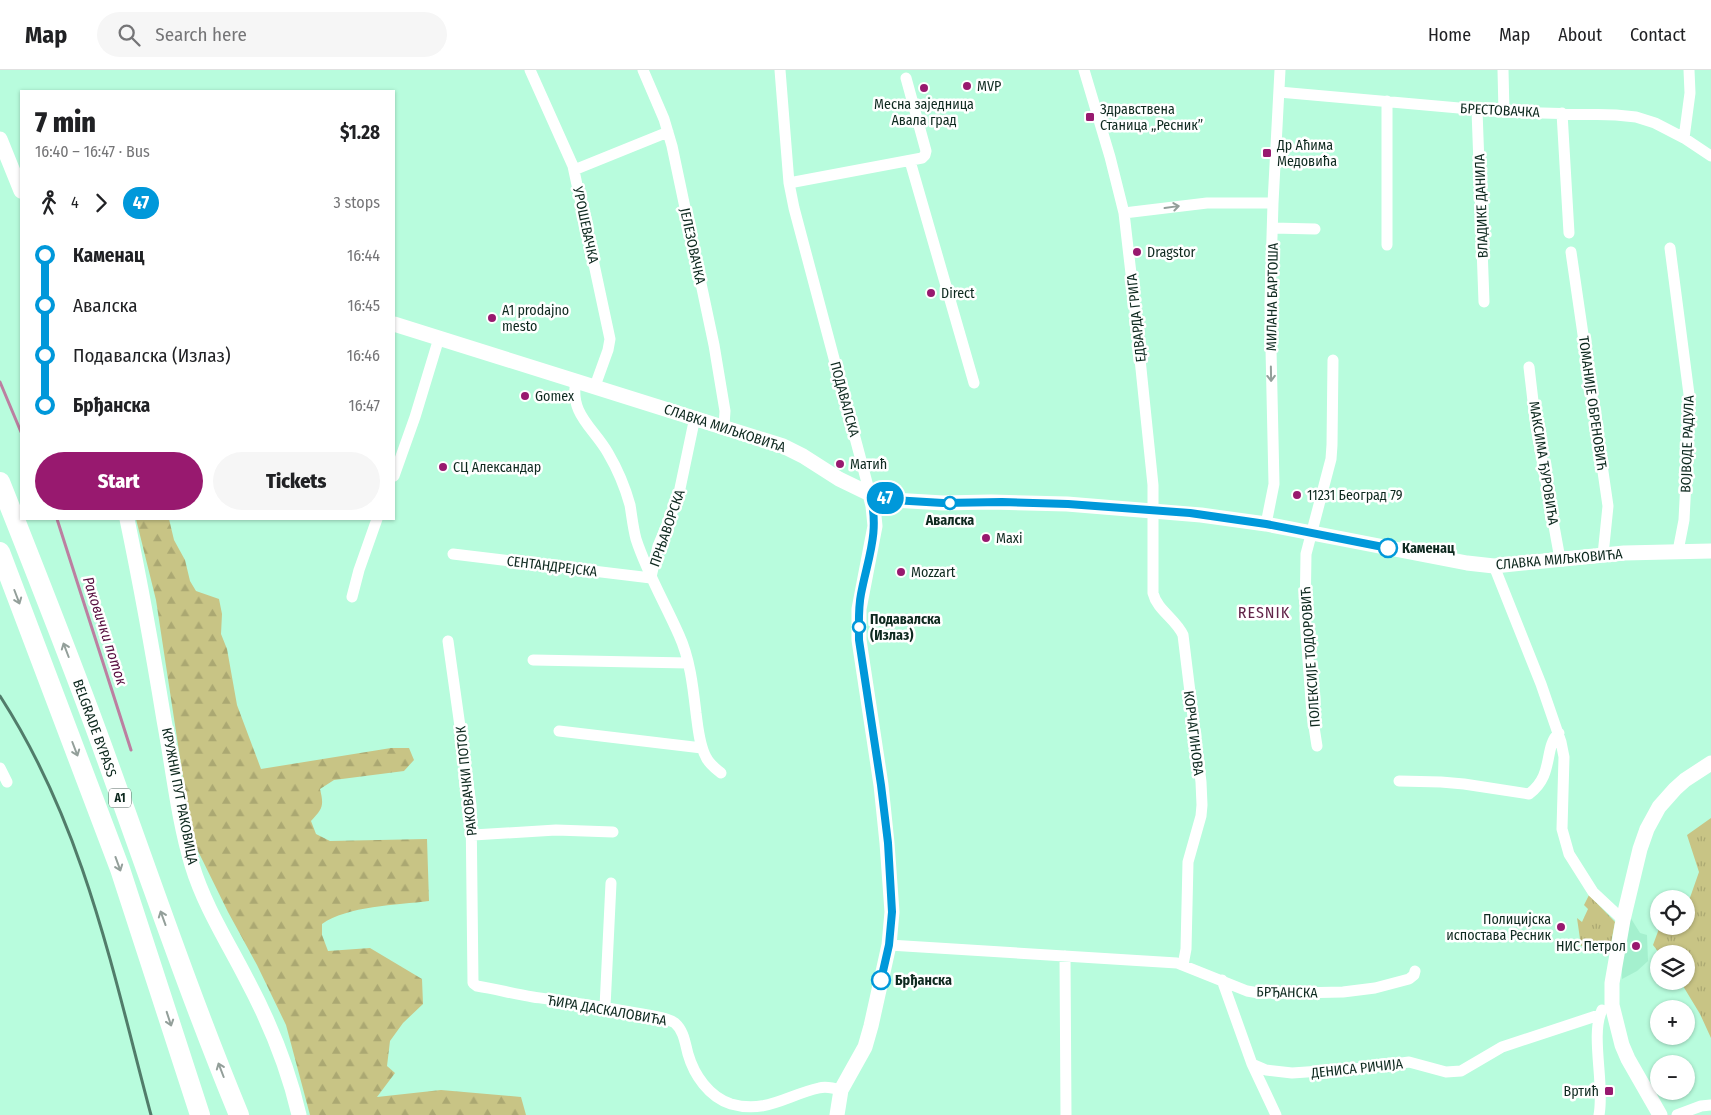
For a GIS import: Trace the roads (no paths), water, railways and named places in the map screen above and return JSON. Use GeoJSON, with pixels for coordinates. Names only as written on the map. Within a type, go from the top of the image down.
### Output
{"type":"FeatureCollection","features":[{"type":"Feature","properties":{"kind":"highway","name":"BELGRADE BYPASS"},"geometry":{"type":"LineString","coordinates":[[0,482],[58,627],[164,922],[239,1115]]}},
{"type":"Feature","properties":{"kind":"highway","name":"BELGRADE BYPASS"},"geometry":{"type":"LineString","coordinates":[[0,552],[120,868],[200,1115]]}},
{"type":"Feature","properties":{"kind":"street","name":"УРОШЕВАЧКА"},"geometry":{"type":"LineString","coordinates":[[530,70],[556,125],[574,170],[610,339],[595,386]]}},
{"type":"Feature","properties":{"kind":"street","name":"ЈЕЛЕЗОВАЧКА"},"geometry":{"type":"LineString","coordinates":[[643,70],[668,132],[714,345],[725,411],[724,426]]}},
{"type":"Feature","properties":{"kind":"street","name":"ПОДАВАЛСКА"},"geometry":{"type":"LineString","coordinates":[[780,70],[789,183],[803,246],[870,494],[875,526],[860,596],[858,621],[859,640],[888,843],[892,912],[889,945],[867,1042],[842,1090],[837,1115]]}},
{"type":"Feature","properties":{"kind":"street","name":"ЕДВАРДА ГРИГА"},"geometry":{"type":"LineString","coordinates":[[1084,70],[1124,214],[1153,485],[1153,510]]}},
{"type":"Feature","properties":{"kind":"street","name":"МИЛАНА БАРТОША"},"geometry":{"type":"LineString","coordinates":[[1266,524],[1274,484],[1270,304],[1280,70]]}},
{"type":"Feature","properties":{"kind":"street"},"geometry":{"type":"LineString","coordinates":[[1503,70],[1504,112]]}},
{"type":"Feature","properties":{"kind":"street"},"geometry":{"type":"LineString","coordinates":[[1684,138],[1690,93],[1689,70]]}},
{"type":"Feature","properties":{"kind":"street"},"geometry":{"type":"LineString","coordinates":[[789,183],[922,158],[926,151],[906,78]]}},
{"type":"Feature","properties":{"kind":"street","name":"БРЕСТОВАЧКА"},"geometry":{"type":"LineString","coordinates":[[1279,92],[1504,112],[1616,115],[1655,123],[1684,138],[1711,156]]}},
{"type":"Feature","properties":{"kind":"street"},"geometry":{"type":"LineString","coordinates":[[1387,101],[1387,245]]}},
{"type":"Feature","properties":{"kind":"street","name":"ВЛАДИКЕ ДАНИЛА"},"geometry":{"type":"LineString","coordinates":[[1477,110],[1484,302]]}},
{"type":"Feature","properties":{"kind":"street"},"geometry":{"type":"LineString","coordinates":[[1562,113],[1569,233]]}},
{"type":"Feature","properties":{"kind":"street"},"geometry":{"type":"LineString","coordinates":[[574,170],[668,132]]}},
{"type":"Feature","properties":{"kind":"street"},"geometry":{"type":"LineString","coordinates":[[0,139],[20,189]]}},
{"type":"Feature","properties":{"kind":"street"},"geometry":{"type":"LineString","coordinates":[[910,161],[974,383]]}},
{"type":"Feature","properties":{"kind":"street"},"geometry":{"type":"LineString","coordinates":[[1124,214],[1207,202],[1273,203]]}},
{"type":"Feature","properties":{"kind":"street"},"geometry":{"type":"LineString","coordinates":[[1273,228],[1315,229]]}},
{"type":"Feature","properties":{"kind":"street","name":"ВОЈВОДЕ РАДУЛА"},"geometry":{"type":"LineString","coordinates":[[1670,248],[1690,402],[1684,520],[1678,551]]}},
{"type":"Feature","properties":{"kind":"street","name":"ТОМАНИЈЕ ОБРЕНОВИЋ"},"geometry":{"type":"LineString","coordinates":[[1571,252],[1608,506],[1603,555]]}},
{"type":"Feature","properties":{"kind":"street","name":"СЛАВКА МИЉКОВИЋА"},"geometry":{"type":"LineString","coordinates":[[395,324],[786,447],[838,479],[870,494],[893,500],[943,503],[1068,504],[1201,514],[1266,524],[1467,563],[1494,566],[1603,555],[1711,551]]}},
{"type":"Feature","properties":{"kind":"street"},"geometry":{"type":"LineString","coordinates":[[395,473],[415,417],[439,338]]}},
{"type":"Feature","properties":{"kind":"street","name":"ПОЛЕКСИЈЕ ТОДОРОВИЋ"},"geometry":{"type":"LineString","coordinates":[[1317,746],[1312,714],[1305,619],[1306,554],[1331,459],[1333,360]]}},
{"type":"Feature","properties":{"kind":"street","name":"МАКСИМА ЂУРОВИЋА"},"geometry":{"type":"LineString","coordinates":[[1529,367],[1536,427],[1560,559]]}},
{"type":"Feature","properties":{"kind":"street"},"geometry":{"type":"LineString","coordinates":[[576,380],[575,390],[578,410],[608,452],[620,475],[637,539],[651,578]]}},
{"type":"Feature","properties":{"kind":"street","name":"ПРЊАВОРСКА"},"geometry":{"type":"LineString","coordinates":[[694,417],[678,498],[658,546],[651,578],[680,636],[688,663],[702,748],[707,759],[721,773]]}},
{"type":"Feature","properties":{"kind":"street","name":"КОРЧАГИНОВА"},"geometry":{"type":"LineString","coordinates":[[1153,510],[1153,593],[1157,603],[1178,626],[1183,635],[1202,798],[1199,824],[1188,862],[1186,949],[1183,965]]}},
{"type":"Feature","properties":{"kind":"street","name":"КРУЖНИ ПУТ РАКОВИЦА"},"geometry":{"type":"LineString","coordinates":[[127,520],[192,865],[213,914],[271,1029],[291,1082],[299,1115]]}},
{"type":"Feature","properties":{"kind":"street"},"geometry":{"type":"LineString","coordinates":[[352,597],[377,520]]}},
{"type":"Feature","properties":{"kind":"street","name":"СЕНТАНДРЕЈСКА"},"geometry":{"type":"LineString","coordinates":[[453,554],[651,578]]}},
{"type":"Feature","properties":{"kind":"street"},"geometry":{"type":"LineString","coordinates":[[1494,566],[1559,733],[1564,757],[1562,829],[1569,854],[1593,892],[1623,920]]}},
{"type":"Feature","properties":{"kind":"street","name":"РАКОВАЧКИ ПОТОК"},"geometry":{"type":"LineString","coordinates":[[448,640],[469,786],[473,836],[473,983]]}},
{"type":"Feature","properties":{"kind":"street"},"geometry":{"type":"LineString","coordinates":[[533,660],[688,663]]}},
{"type":"Feature","properties":{"kind":"street"},"geometry":{"type":"LineString","coordinates":[[559,731],[702,748]]}},
{"type":"Feature","properties":{"kind":"street"},"geometry":{"type":"LineString","coordinates":[[1399,781],[1464,784],[1529,794],[1540,784],[1546,773],[1554,738],[1559,733]]}},
{"type":"Feature","properties":{"kind":"street"},"geometry":{"type":"LineString","coordinates":[[1660,1115],[1624,1051],[1612,1005],[1612,983],[1623,920],[1646,829],[1659,807],[1675,788],[1711,763]]}},
{"type":"Feature","properties":{"kind":"street"},"geometry":{"type":"LineString","coordinates":[[0,768],[7,782]]}},
{"type":"Feature","properties":{"kind":"street"},"geometry":{"type":"LineString","coordinates":[[473,836],[556,830],[613,832]]}},
{"type":"Feature","properties":{"kind":"street"},"geometry":{"type":"LineString","coordinates":[[605,1007],[611,883]]}},
{"type":"Feature","properties":{"kind":"street","name":"БРЂАНСКА"},"geometry":{"type":"LineString","coordinates":[[889,945],[1148,960],[1183,965],[1253,993],[1343,992],[1375,988],[1408,979],[1416,971]]}},
{"type":"Feature","properties":{"kind":"street"},"geometry":{"type":"LineString","coordinates":[[1065,956],[1066,1115]]}},
{"type":"Feature","properties":{"kind":"street"},"geometry":{"type":"LineString","coordinates":[[1222,980],[1252,1064],[1276,1115]]}},
{"type":"Feature","properties":{"kind":"street","name":"ЋИРА ДАСКАЛОВИЋА"},"geometry":{"type":"LineString","coordinates":[[473,983],[477,986],[532,997],[605,1007],[669,1020],[683,1034],[688,1055],[698,1076],[715,1096],[727,1103],[749,1108],[758,1107],[820,1088],[842,1090]]}},
{"type":"Feature","properties":{"kind":"street"},"geometry":{"type":"LineString","coordinates":[[1599,1115],[1601,1099],[1598,1024],[1602,1010],[1606,1006],[1612,1005]]}},
{"type":"Feature","properties":{"kind":"street","name":"ДЕНИСА РИЧИЈА"},"geometry":{"type":"LineString","coordinates":[[1252,1064],[1266,1070],[1292,1073],[1365,1068],[1409,1062],[1446,1072],[1462,1071],[1502,1047],[1600,1015]]}},
{"type":"Feature","properties":{"kind":"street"},"geometry":{"type":"LineString","coordinates":[[1682,1114],[1711,1105]]}},
{"type":"Feature","properties":{"kind":"waterway","name":"Раковички поток"},"geometry":{"type":"LineString","coordinates":[[0,382],[20,430]]}},
{"type":"Feature","properties":{"kind":"waterway","name":"Раковички поток"},"geometry":{"type":"LineString","coordinates":[[57,520],[131,750]]}},
{"type":"Feature","properties":{"kind":"railway"},"geometry":{"type":"LineString","coordinates":[[0,696],[29,745],[54,796],[74,847],[108,953],[151,1115]]}},
{"type":"Feature","properties":{"kind":"place","name":"MVP"},"geometry":{"type":"Point","coordinates":[967,86]}},
{"type":"Feature","properties":{"kind":"place","name":"Месна заједница Авала град"},"geometry":{"type":"Point","coordinates":[924,88]}},
{"type":"Feature","properties":{"kind":"place","name":"Здравствена Станица „Ресник”"},"geometry":{"type":"Point","coordinates":[1090,117]}},
{"type":"Feature","properties":{"kind":"place","name":"Др Аћима Медовића"},"geometry":{"type":"Point","coordinates":[1267,153]}},
{"type":"Feature","properties":{"kind":"place","name":"Dragstor"},"geometry":{"type":"Point","coordinates":[1137,252]}},
{"type":"Feature","properties":{"kind":"place","name":"Direct"},"geometry":{"type":"Point","coordinates":[931,293]}},
{"type":"Feature","properties":{"kind":"place","name":"A1 prodajno mesto"},"geometry":{"type":"Point","coordinates":[492,318]}},
{"type":"Feature","properties":{"kind":"place","name":"Gomex"},"geometry":{"type":"Point","coordinates":[525,396]}},
{"type":"Feature","properties":{"kind":"place","name":"Матић"},"geometry":{"type":"Point","coordinates":[840,464]}},
{"type":"Feature","properties":{"kind":"place","name":"СЦ Александар"},"geometry":{"type":"Point","coordinates":[443,467]}},
{"type":"Feature","properties":{"kind":"place","name":"11231 Београд 79"},"geometry":{"type":"Point","coordinates":[1297,495]}},
{"type":"Feature","properties":{"kind":"place","name":"Авалска"},"geometry":{"type":"Point","coordinates":[950,503]}},
{"type":"Feature","properties":{"kind":"place","name":"Maxi"},"geometry":{"type":"Point","coordinates":[986,538]}},
{"type":"Feature","properties":{"kind":"place","name":"Каменац"},"geometry":{"type":"Point","coordinates":[1388,548]}},
{"type":"Feature","properties":{"kind":"place","name":"Mozzart"},"geometry":{"type":"Point","coordinates":[901,572]}},
{"type":"Feature","properties":{"kind":"place","name":"Подавалска (Излаз)"},"geometry":{"type":"Point","coordinates":[859,627]}},
{"type":"Feature","properties":{"kind":"place","name":"Полицијска испостава Ресник"},"geometry":{"type":"Point","coordinates":[1561,927]}},
{"type":"Feature","properties":{"kind":"place","name":"НИС Петрол"},"geometry":{"type":"Point","coordinates":[1636,946]}},
{"type":"Feature","properties":{"kind":"place","name":"Брђанска"},"geometry":{"type":"Point","coordinates":[881,980]}},
{"type":"Feature","properties":{"kind":"place","name":"Вртић"},"geometry":{"type":"Point","coordinates":[1609,1091]}},
{"type":"Feature","properties":{"kind":"district","name":"RESNIK"},"geometry":{"type":"Point","coordinates":[1264,612]}}]}
